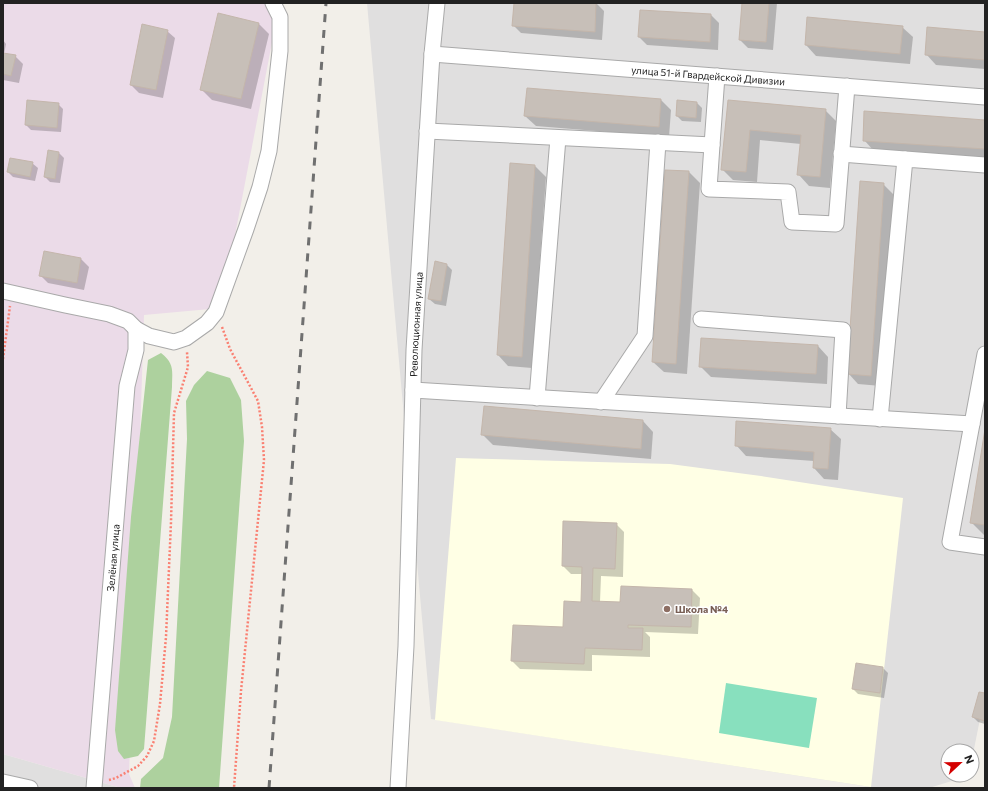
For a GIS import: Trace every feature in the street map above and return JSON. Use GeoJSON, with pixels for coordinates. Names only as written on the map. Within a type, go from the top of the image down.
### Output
{"type":"FeatureCollection","features":[{"type":"Feature","properties":{"kind":"street"},"geometry":{"type":"LineString","coordinates":[[7,292],[109,314],[128,321],[149,336],[174,342],[186,338],[212,317],[246,229],[260,187],[268,151],[280,51],[280,17],[273,3]]}},
{"type":"Feature","properties":{"kind":"street","name":"Революционная улица"},"geometry":{"type":"LineString","coordinates":[[398,788],[406,646],[414,350],[432,54],[437,3]]}},
{"type":"Feature","properties":{"kind":"street","name":"улица 51-й Гвардейской Дивизии"},"geometry":{"type":"LineString","coordinates":[[432,54],[985,97]]}},
{"type":"Feature","properties":{"kind":"street"},"geometry":{"type":"LineString","coordinates":[[717,76],[709,189],[788,192],[792,222],[836,224],[847,86]]}},
{"type":"Feature","properties":{"kind":"street"},"geometry":{"type":"LineString","coordinates":[[427,131],[712,145]]}},
{"type":"Feature","properties":{"kind":"street"},"geometry":{"type":"LineString","coordinates":[[538,398],[558,138]]}},
{"type":"Feature","properties":{"kind":"street"},"geometry":{"type":"LineString","coordinates":[[602,402],[645,336],[658,142]]}},
{"type":"Feature","properties":{"kind":"street"},"geometry":{"type":"LineString","coordinates":[[841,154],[985,165]]}},
{"type":"Feature","properties":{"kind":"street"},"geometry":{"type":"LineString","coordinates":[[880,419],[905,159]]}},
{"type":"Feature","properties":{"kind":"street"},"geometry":{"type":"LineString","coordinates":[[701,319],[843,330],[838,416]]}},
{"type":"Feature","properties":{"kind":"street","name":"Зелёная улица"},"geometry":{"type":"LineString","coordinates":[[95,786],[127,386],[136,350],[136,328]]}},
{"type":"Feature","properties":{"kind":"street"},"geometry":{"type":"LineString","coordinates":[[985,354],[950,542],[985,547]]}},
{"type":"Feature","properties":{"kind":"street"},"geometry":{"type":"LineString","coordinates":[[413,390],[972,424]]}},
{"type":"Feature","properties":{"kind":"street"},"geometry":{"type":"LineString","coordinates":[[3,782],[30,788]]}},
{"type":"Feature","properties":{"kind":"path"},"geometry":{"type":"LineString","coordinates":[[3,359],[7,292]]}},
{"type":"Feature","properties":{"kind":"path"},"geometry":{"type":"LineString","coordinates":[[212,317],[258,401],[262,427],[264,460],[242,683],[234,788]]}},
{"type":"Feature","properties":{"kind":"path"},"geometry":{"type":"LineString","coordinates":[[95,786],[116,778],[138,766],[147,756],[154,741],[160,704],[166,637],[172,522],[174,413],[188,366],[186,338]]}},
{"type":"Feature","properties":{"kind":"shaded area"},"geometry":{"type":"Polygon","coordinates":[[[3,3],[261,3],[279,6],[221,308],[144,315],[129,774],[135,788],[121,788],[3,754],[3,3]]]}},
{"type":"Feature","properties":{"kind":"shaded area"},"geometry":{"type":"Polygon","coordinates":[[[367,3],[985,3],[985,694],[975,743],[940,743],[940,783],[945,783],[929,788],[877,788],[431,719],[367,3]]]}},
{"type":"Feature","properties":{"kind":"shaded area","name":"Школа №4"},"geometry":{"type":"Polygon","coordinates":[[[456,458],[670,464],[761,476],[903,498],[871,787],[435,720],[456,458]]]}},
{"type":"Feature","properties":{"kind":"shaded area"},"geometry":{"type":"Polygon","coordinates":[[[3,754],[121,788],[3,788],[3,754]]]}},
{"type":"Feature","properties":{"kind":"green space"},"geometry":{"type":"Polygon","coordinates":[[[161,353],[171,364],[172,387],[144,749],[138,756],[124,759],[118,751],[115,730],[131,517],[148,360],[161,353]]]}},
{"type":"Feature","properties":{"kind":"green space"},"geometry":{"type":"Polygon","coordinates":[[[207,371],[230,378],[241,400],[244,441],[219,788],[140,788],[141,779],[163,758],[172,717],[187,439],[186,401],[194,385],[207,371]]]}},
{"type":"Feature","properties":{"kind":"green space"},"geometry":{"type":"Polygon","coordinates":[[[726,683],[817,698],[809,748],[719,733],[726,683]]]}},
{"type":"Feature","properties":{"kind":"building"},"geometry":{"type":"Polygon","coordinates":[[[514,3],[596,3],[595,32],[512,26],[514,3]]]}},
{"type":"Feature","properties":{"kind":"building"},"geometry":{"type":"Polygon","coordinates":[[[742,3],[769,3],[766,42],[739,40],[742,3]]]}},
{"type":"Feature","properties":{"kind":"building"},"geometry":{"type":"Polygon","coordinates":[[[640,10],[711,14],[710,42],[638,37],[640,10]]]}},
{"type":"Feature","properties":{"kind":"building"},"geometry":{"type":"Polygon","coordinates":[[[218,13],[259,23],[241,99],[200,90],[218,13]]]}},
{"type":"Feature","properties":{"kind":"building"},"geometry":{"type":"Polygon","coordinates":[[[807,17],[903,26],[900,54],[805,45],[807,17]]]}},
{"type":"Feature","properties":{"kind":"building"},"geometry":{"type":"Polygon","coordinates":[[[142,24],[168,30],[156,90],[130,85],[142,24]]]}},
{"type":"Feature","properties":{"kind":"building"},"geometry":{"type":"Polygon","coordinates":[[[927,27],[985,32],[985,60],[925,55],[927,27]]]}},
{"type":"Feature","properties":{"kind":"building"},"geometry":{"type":"Polygon","coordinates":[[[3,53],[16,55],[11,76],[3,74],[3,53]]]}},
{"type":"Feature","properties":{"kind":"building"},"geometry":{"type":"Polygon","coordinates":[[[527,88],[661,99],[659,127],[524,116],[527,88]]]}},
{"type":"Feature","properties":{"kind":"building"},"geometry":{"type":"Polygon","coordinates":[[[27,100],[59,103],[57,128],[25,125],[27,100]]]}},
{"type":"Feature","properties":{"kind":"building"},"geometry":{"type":"Polygon","coordinates":[[[677,100],[697,102],[696,118],[676,116],[677,100]]]}},
{"type":"Feature","properties":{"kind":"building"},"geometry":{"type":"Polygon","coordinates":[[[728,100],[826,109],[820,177],[797,175],[801,135],[750,130],[746,172],[721,170],[728,100]]]}},
{"type":"Feature","properties":{"kind":"building"},"geometry":{"type":"Polygon","coordinates":[[[864,111],[985,120],[985,149],[863,141],[864,111]]]}},
{"type":"Feature","properties":{"kind":"building"},"geometry":{"type":"Polygon","coordinates":[[[48,150],[59,152],[55,179],[44,177],[48,150]]]}},
{"type":"Feature","properties":{"kind":"building"},"geometry":{"type":"Polygon","coordinates":[[[10,158],[33,162],[30,177],[7,172],[10,158]]]}},
{"type":"Feature","properties":{"kind":"building"},"geometry":{"type":"Polygon","coordinates":[[[510,163],[535,165],[522,357],[497,355],[510,163]]]}},
{"type":"Feature","properties":{"kind":"building"},"geometry":{"type":"Polygon","coordinates":[[[665,170],[689,171],[676,364],[652,362],[665,170]]]}},
{"type":"Feature","properties":{"kind":"building"},"geometry":{"type":"Polygon","coordinates":[[[860,181],[884,183],[871,376],[847,374],[860,181]]]}},
{"type":"Feature","properties":{"kind":"building"},"geometry":{"type":"Polygon","coordinates":[[[44,251],[81,258],[77,283],[39,276],[44,251]]]}},
{"type":"Feature","properties":{"kind":"building"},"geometry":{"type":"Polygon","coordinates":[[[435,261],[447,264],[441,301],[428,299],[435,261]]]}},
{"type":"Feature","properties":{"kind":"building"},"geometry":{"type":"Polygon","coordinates":[[[701,338],[818,345],[816,374],[699,367],[701,338]]]}},
{"type":"Feature","properties":{"kind":"building"},"geometry":{"type":"Polygon","coordinates":[[[484,406],[643,420],[641,449],[481,435],[484,406]]]}},
{"type":"Feature","properties":{"kind":"building"},"geometry":{"type":"Polygon","coordinates":[[[736,421],[831,428],[828,469],[813,468],[814,452],[735,446],[736,421]]]}},
{"type":"Feature","properties":{"kind":"building"},"geometry":{"type":"Polygon","coordinates":[[[985,429],[985,525],[970,523],[985,429]]]}},
{"type":"Feature","properties":{"kind":"building"},"geometry":{"type":"Polygon","coordinates":[[[563,521],[617,523],[615,569],[593,568],[592,601],[620,602],[621,586],[692,589],[691,627],[628,625],[628,628],[643,628],[642,650],[585,648],[584,664],[511,661],[513,625],[563,627],[564,601],[581,602],[582,567],[562,566],[563,521]]]}},
{"type":"Feature","properties":{"kind":"building"},"geometry":{"type":"Polygon","coordinates":[[[856,663],[883,667],[880,693],[852,689],[856,663]]]}},
{"type":"Feature","properties":{"kind":"building"},"geometry":{"type":"Polygon","coordinates":[[[979,692],[985,693],[985,721],[972,717],[979,692]]]}},
{"type":"Feature","properties":{"kind":"railway"},"geometry":{"type":"LineString","coordinates":[[269,788],[326,3]]}},
{"type":"Feature","properties":{"kind":"place","name":"Школа №4"},"geometry":{"type":"Point","coordinates":[667,609]}}]}
